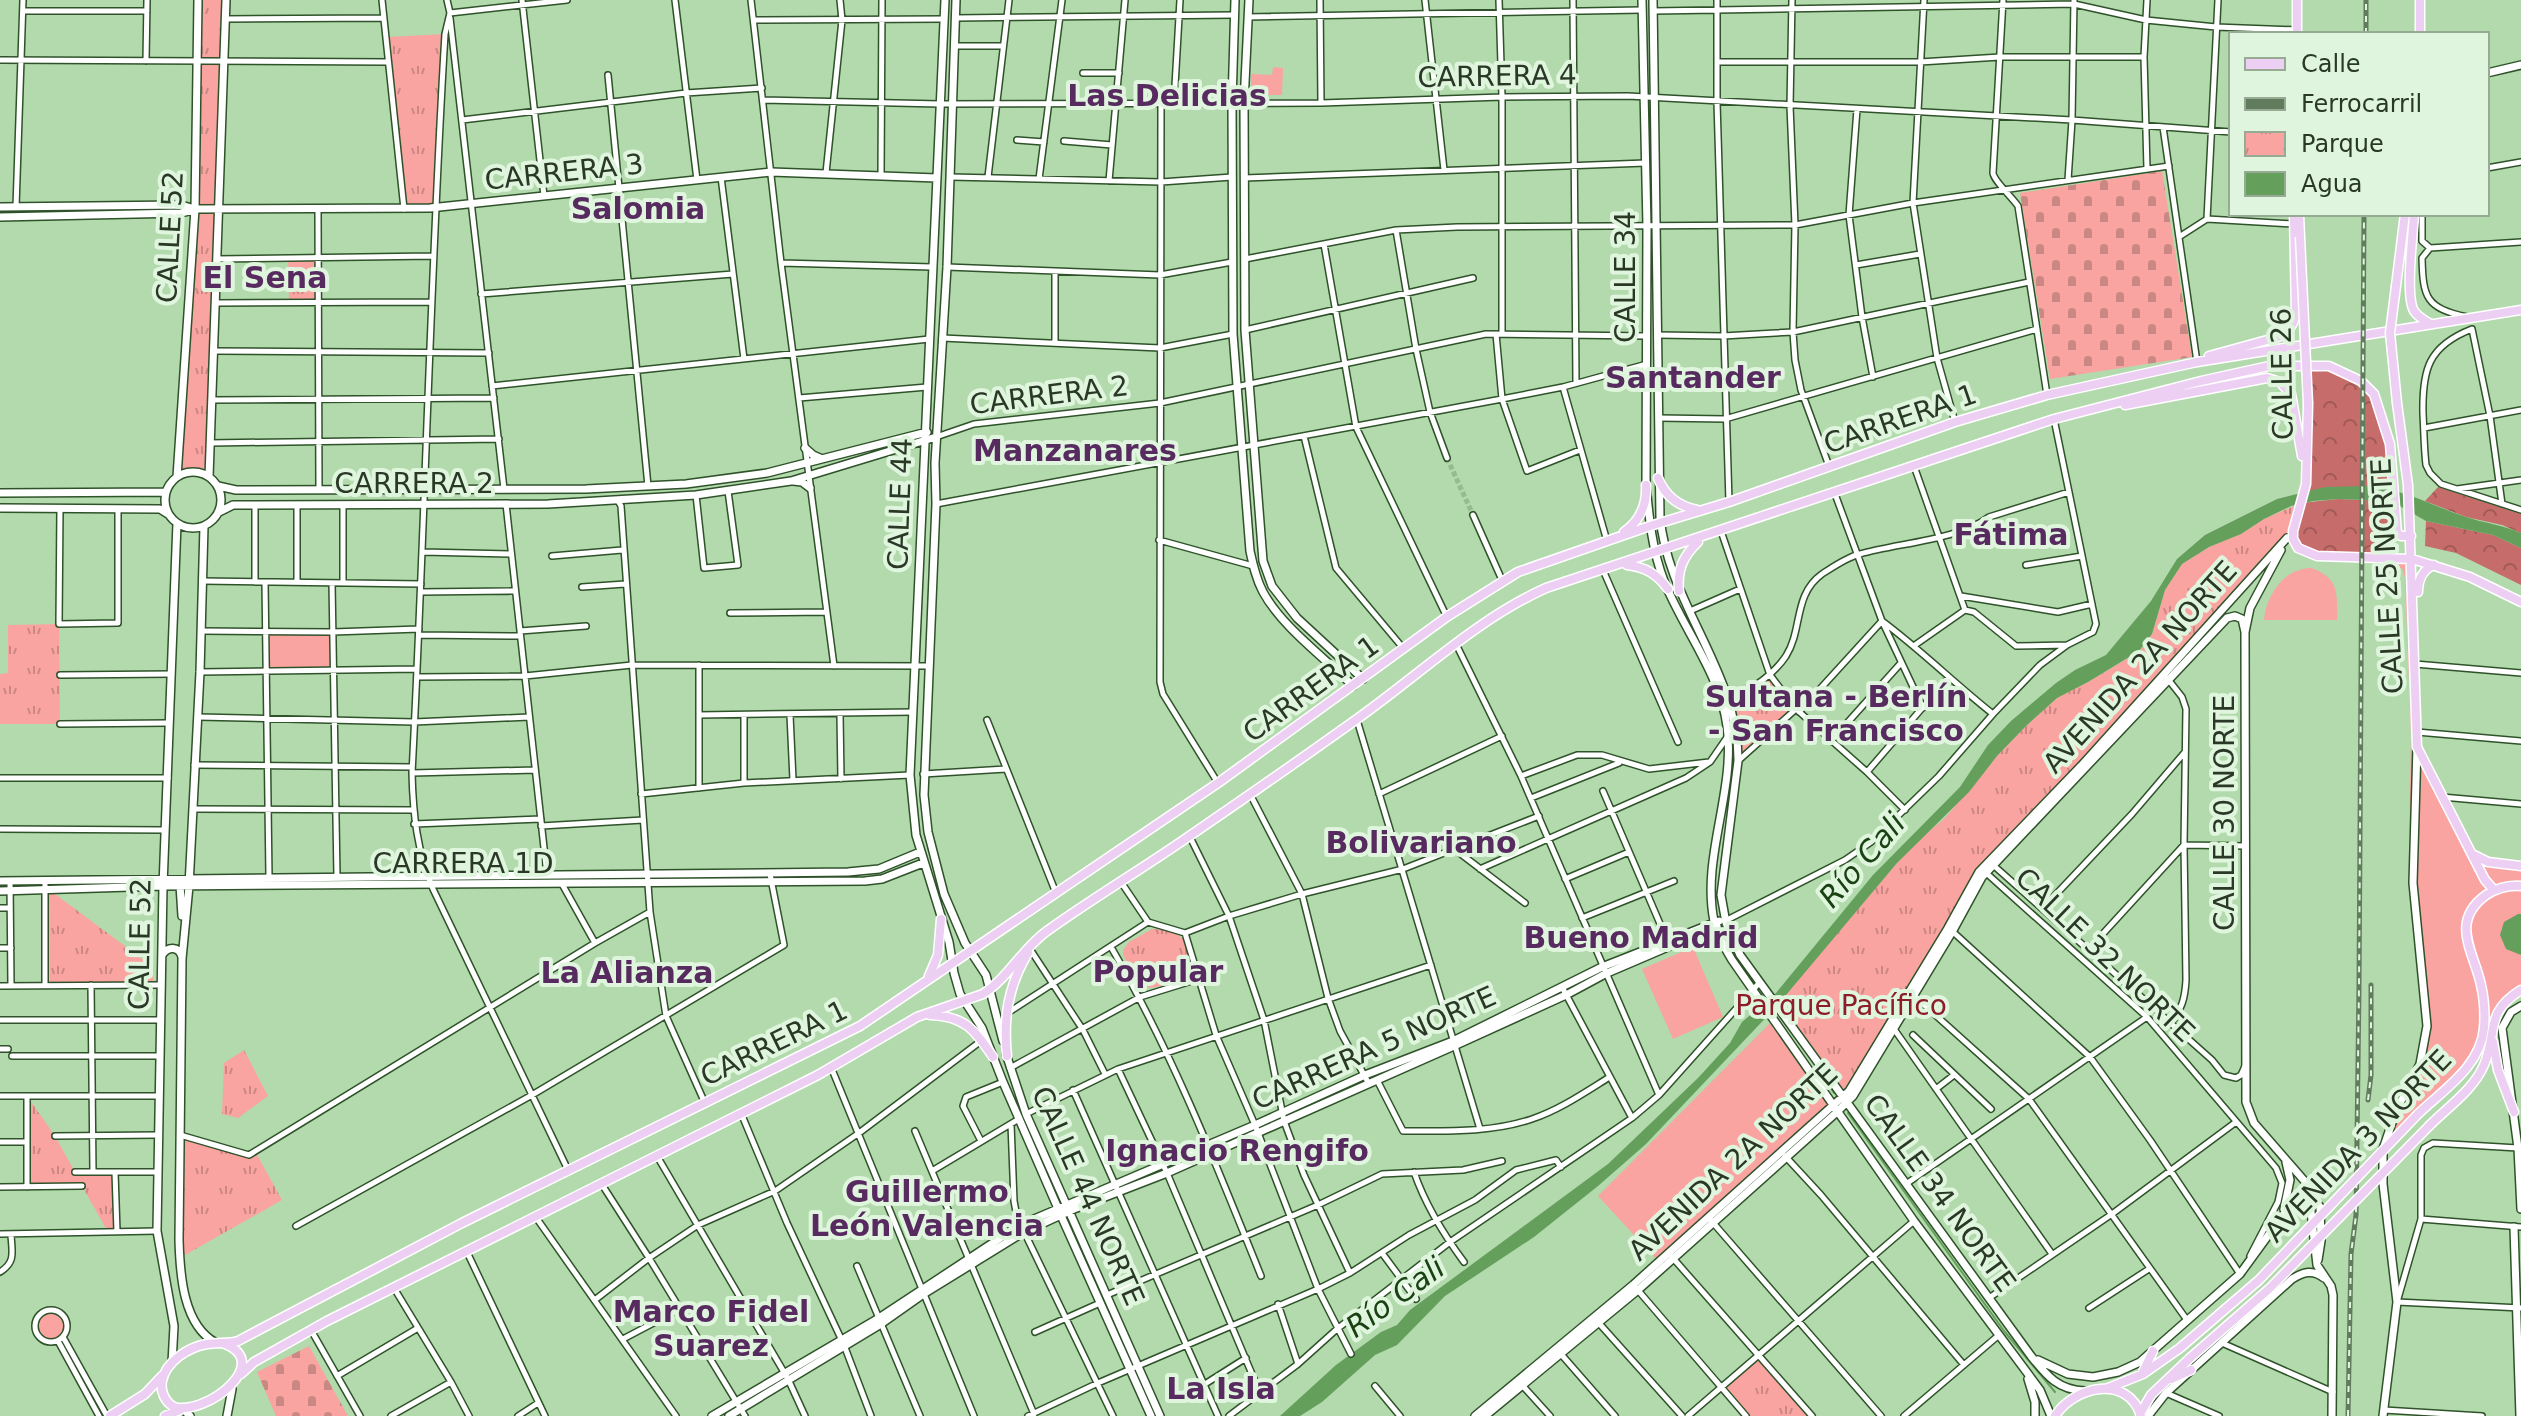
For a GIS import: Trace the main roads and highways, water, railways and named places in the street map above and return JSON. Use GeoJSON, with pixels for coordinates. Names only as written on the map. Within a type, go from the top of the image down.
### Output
{"type":"FeatureCollection","features":[{"type":"Feature","properties":{"kind":"main road","name":"CALLE 52"},"geometry":{"type":"LineString","coordinates":[[177,477],[195,209],[198,0]]}},
{"type":"Feature","properties":{"kind":"main road","name":"CALLE 52"},"geometry":{"type":"LineString","coordinates":[[209,477],[226,0]]}},
{"type":"Feature","properties":{"kind":"main road","name":"CALLE 44"},"geometry":{"type":"LineString","coordinates":[[945,0],[910,775],[912,815],[920,852],[964,1002]]}},
{"type":"Feature","properties":{"kind":"main road","name":"CALLE 44"},"geometry":{"type":"LineString","coordinates":[[956,0],[923,774],[933,858],[944,894],[991,989]]}},
{"type":"Feature","properties":{"kind":"main road"},"geometry":{"type":"LineString","coordinates":[[1235,0],[1233,334],[1250,551],[1264,594],[1289,625],[1353,686]]}},
{"type":"Feature","properties":{"kind":"main road"},"geometry":{"type":"LineString","coordinates":[[1249,0],[1244,103],[1245,330],[1263,561],[1272,586],[1297,618],[1363,679]]}},
{"type":"Feature","properties":{"kind":"main road","name":"CALLE 34"},"geometry":{"type":"LineString","coordinates":[[1642,0],[1648,336],[1646,485],[1655,553]]}},
{"type":"Feature","properties":{"kind":"main road","name":"CALLE 34"},"geometry":{"type":"LineString","coordinates":[[1653,0],[1658,226],[1658,478],[1666,549]]}},
{"type":"Feature","properties":{"kind":"main road"},"geometry":{"type":"LineString","coordinates":[[2297,0],[2297,32]]}},
{"type":"Feature","properties":{"kind":"main road"},"geometry":{"type":"LineString","coordinates":[[2420,0],[2420,32]]}},
{"type":"Feature","properties":{"kind":"main road"},"geometry":{"type":"LineString","coordinates":[[2489,73],[2521,65]]}},
{"type":"Feature","properties":{"kind":"main road","name":"CARRERA 3"},"geometry":{"type":"LineString","coordinates":[[0,207],[181,205],[219,210],[404,209],[771,172],[937,178]]}},
{"type":"Feature","properties":{"kind":"main road","name":"CARRERA 3"},"geometry":{"type":"LineString","coordinates":[[0,217],[181,213],[195,209]]}},
{"type":"Feature","properties":{"kind":"main road","name":"CALLE 25 NORTE"},"geometry":{"type":"LineString","coordinates":[[2383,1413],[2397,1302],[2383,1160],[2387,1132],[2420,1064],[2427,1026],[2413,883],[2417,732],[2411,534],[2390,333],[2405,216]]}},
{"type":"Feature","properties":{"kind":"main road"},"geometry":{"type":"LineString","coordinates":[[2414,216],[2409,290],[2411,302],[2420,317],[2430,323]]}},
{"type":"Feature","properties":{"kind":"main road"},"geometry":{"type":"LineString","coordinates":[[2197,362],[2215,353],[2278,337],[2290,329],[2296,314],[2295,217]]}},
{"type":"Feature","properties":{"kind":"main road","name":"CALLE 26"},"geometry":{"type":"LineString","coordinates":[[2290,535],[2306,484],[2308,404],[2300,237],[2295,217]]}},
{"type":"Feature","properties":{"kind":"main road"},"geometry":{"type":"LineString","coordinates":[[930,307],[944,308]]}},
{"type":"Feature","properties":{"kind":"main road","name":"CARRERA 1"},"geometry":{"type":"LineString","coordinates":[[219,1343],[238,1341],[704,1101],[860,1026],[1218,783],[1448,616],[1518,572],[1955,422],[2047,395],[2197,362],[2521,310]]}},
{"type":"Feature","properties":{"kind":"main road","name":"CARRERA 1"},"geometry":{"type":"LineString","coordinates":[[240,1376],[251,1364],[393,1287],[831,1067],[917,1017],[964,1002],[991,989],[1039,938],[1357,719],[1456,644],[1531,595],[2054,419],[2269,366],[2329,366],[2367,385],[2374,394],[2390,444],[2396,529],[2401,536],[2411,534]]}},
{"type":"Feature","properties":{"kind":"main road"},"geometry":{"type":"LineString","coordinates":[[2092,409],[2122,406],[2249,380],[2273,379],[2291,394],[2306,468]]}},
{"type":"Feature","properties":{"kind":"main road","name":"CARRERA 2"},"geometry":{"type":"LineString","coordinates":[[218,486],[236,490],[319,491],[648,487],[767,473],[937,433]]}},
{"type":"Feature","properties":{"kind":"main road","name":"CARRERA 2"},"geometry":{"type":"LineString","coordinates":[[219,512],[233,505],[506,504],[696,495],[791,481],[905,447],[925,437]]}},
{"type":"Feature","properties":{"kind":"main road"},"geometry":{"type":"LineString","coordinates":[[905,447],[917,453],[924,463]]}},
{"type":"Feature","properties":{"kind":"main road"},"geometry":{"type":"LineString","coordinates":[[805,448],[822,458]]}},
{"type":"Feature","properties":{"kind":"main road"},"geometry":{"type":"LineString","coordinates":[[0,508],[160,509],[177,523],[193,528],[204,526],[219,512],[222,499],[218,486],[209,477],[196,472],[177,477],[166,492],[168,514]]}},
{"type":"Feature","properties":{"kind":"main road"},"geometry":{"type":"LineString","coordinates":[[1658,478],[1673,501],[1687,508],[1702,510]]}},
{"type":"Feature","properties":{"kind":"main road"},"geometry":{"type":"LineString","coordinates":[[791,481],[802,482],[810,488]]}},
{"type":"Feature","properties":{"kind":"main road"},"geometry":{"type":"LineString","coordinates":[[1610,540],[1638,520],[1647,497],[1646,485]]}},
{"type":"Feature","properties":{"kind":"main road"},"geometry":{"type":"LineString","coordinates":[[0,493],[166,492]]}},
{"type":"Feature","properties":{"kind":"main road","name":"CALLE 52"},"geometry":{"type":"LineString","coordinates":[[172,1363],[174,1326],[157,1231],[163,882],[177,523]]}},
{"type":"Feature","properties":{"kind":"main road","name":"CALLE 52"},"geometry":{"type":"LineString","coordinates":[[204,526],[200,672],[182,959],[179,1240],[184,1283],[194,1322],[202,1334],[219,1343]]}},
{"type":"Feature","properties":{"kind":"main road"},"geometry":{"type":"LineString","coordinates":[[2290,535],[2295,544],[2310,555],[2412,559],[2470,577],[2521,602]]}},
{"type":"Feature","properties":{"kind":"main road","name":"CALLE 30 NORTE"},"geometry":{"type":"LineString","coordinates":[[2282,1153],[2254,1123],[2247,1107],[2245,632],[2250,608],[2290,535]]}},
{"type":"Feature","properties":{"kind":"main road","name":"AVENIDA 2A NORTE"},"geometry":{"type":"LineString","coordinates":[[1480,1415],[1635,1287],[1836,1110],[1846,1099],[1984,871],[2166,677],[2290,535]]}},
{"type":"Feature","properties":{"kind":"main road"},"geometry":{"type":"LineString","coordinates":[[1679,591],[1683,559],[1689,549],[1708,536]]}},
{"type":"Feature","properties":{"kind":"main road","name":"CALLE 34 NORTE"},"geometry":{"type":"LineString","coordinates":[[1666,549],[1679,591],[1710,653],[1729,702],[1738,738],[1738,761],[1730,783],[1714,861],[1711,899],[1715,924],[1732,960],[1914,1221],[2040,1390],[2053,1416]]}},
{"type":"Feature","properties":{"kind":"main road","name":"CALLE 34 NORTE"},"geometry":{"type":"LineString","coordinates":[[1655,553],[1668,589],[1703,656],[1722,705],[1728,735],[1730,783],[1721,895],[1725,921],[1740,955],[2031,1356],[2061,1387],[2086,1391]]}},
{"type":"Feature","properties":{"kind":"main road"},"geometry":{"type":"LineString","coordinates":[[2414,608],[2420,580],[2428,567],[2434,565]]}},
{"type":"Feature","properties":{"kind":"main road"},"geometry":{"type":"LineString","coordinates":[[1614,566],[1646,569],[1668,589]]}},
{"type":"Feature","properties":{"kind":"main road","name":"AVENIDA 2A NORTE"},"geometry":{"type":"LineString","coordinates":[[2166,677],[2229,617],[2242,619],[2245,632]]}},
{"type":"Feature","properties":{"kind":"main road"},"geometry":{"type":"LineString","coordinates":[[1289,625],[1297,618]]}},
{"type":"Feature","properties":{"kind":"main road","name":"CALLE 25 NORTE"},"geometry":{"type":"LineString","coordinates":[[2417,747],[2485,880],[2494,890]]}},
{"type":"Feature","properties":{"kind":"main road","name":"CARRERA 1D"},"geometry":{"type":"LineString","coordinates":[[186,883],[269,877],[337,877],[562,884],[848,872],[879,869],[920,852]]}},
{"type":"Feature","properties":{"kind":"main road"},"geometry":{"type":"LineString","coordinates":[[2472,854],[2488,862],[2521,866]]}},
{"type":"Feature","properties":{"kind":"main road","name":"CARRERA 1D"},"geometry":{"type":"LineString","coordinates":[[0,881],[430,881],[547,875],[772,883],[882,879],[923,863]]}},
{"type":"Feature","properties":{"kind":"main road"},"geometry":{"type":"LineString","coordinates":[[879,869],[882,879]]}},
{"type":"Feature","properties":{"kind":"main road","name":"CARRERA 1D"},"geometry":{"type":"LineString","coordinates":[[0,891],[163,882]]}},
{"type":"Feature","properties":{"kind":"main road"},"geometry":{"type":"LineString","coordinates":[[2494,890],[2521,886]]}},
{"type":"Feature","properties":{"kind":"main road","name":"AVENIDA 3 NORTE"},"geometry":{"type":"LineString","coordinates":[[2086,1391],[2105,1389],[2143,1374],[2180,1348],[2259,1280],[2418,1114],[2465,1071],[2480,1046],[2484,1029],[2481,986],[2467,947],[2466,931],[2474,908],[2494,890]]}},
{"type":"Feature","properties":{"kind":"main road"},"geometry":{"type":"LineString","coordinates":[[927,980],[938,955],[941,919]]}},
{"type":"Feature","properties":{"kind":"main road","name":"CARRERA 5 NORTE"},"geometry":{"type":"LineString","coordinates":[[1117,1188],[1162,1163],[1210,1148],[1373,1082],[1667,940],[1725,921]]}},
{"type":"Feature","properties":{"kind":"main road","name":"CARRERA 5 NORTE"},"geometry":{"type":"LineString","coordinates":[[1604,970],[1715,924]]}},
{"type":"Feature","properties":{"kind":"main road"},"geometry":{"type":"LineString","coordinates":[[1007,1056],[1006,1015],[1015,977],[1039,938]]}},
{"type":"Feature","properties":{"kind":"main road"},"geometry":{"type":"LineString","coordinates":[[161,959],[165,951],[173,948],[181,953],[182,959]]}},
{"type":"Feature","properties":{"kind":"main road","name":"CALLE 44 NORTE"},"geometry":{"type":"LineString","coordinates":[[991,989],[1022,1116]]}},
{"type":"Feature","properties":{"kind":"main road"},"geometry":{"type":"LineString","coordinates":[[2507,999],[2521,990]]}},
{"type":"Feature","properties":{"kind":"main road"},"geometry":{"type":"LineString","coordinates":[[2507,999],[2521,997]]}},
{"type":"Feature","properties":{"kind":"main road","name":"AVENIDA 3 NORTE"},"geometry":{"type":"LineString","coordinates":[[2146,1415],[2151,1395],[2269,1289],[2476,1079],[2484,1065],[2496,1014],[2507,999]]}},
{"type":"Feature","properties":{"kind":"main road","name":"CALLE 44 NORTE"},"geometry":{"type":"LineString","coordinates":[[964,1002],[982,1028],[1003,1082],[1022,1116],[1100,1303],[1160,1416]]}},
{"type":"Feature","properties":{"kind":"main road"},"geometry":{"type":"LineString","coordinates":[[2521,1006],[2511,1012],[2502,1028],[2518,1148],[2521,1209]]}},
{"type":"Feature","properties":{"kind":"main road"},"geometry":{"type":"LineString","coordinates":[[917,1017],[931,1015],[957,1019],[972,1028],[993,1057]]}},
{"type":"Feature","properties":{"kind":"main road"},"geometry":{"type":"LineString","coordinates":[[2492,1029],[2498,1070],[2514,1112]]}},
{"type":"Feature","properties":{"kind":"main road","name":"CARRERA 5 NORTE"},"geometry":{"type":"LineString","coordinates":[[1284,1117],[1365,1075],[1454,1043]]}},
{"type":"Feature","properties":{"kind":"main road","name":"CARRERA 5 NORTE"},"geometry":{"type":"LineString","coordinates":[[729,1416],[787,1376],[880,1321],[1022,1229],[1117,1188],[1167,1173],[1210,1148]]}},
{"type":"Feature","properties":{"kind":"main road"},"geometry":{"type":"LineString","coordinates":[[2282,1153],[2308,1185],[2317,1265],[2333,1295],[2332,1416]]}},
{"type":"Feature","properties":{"kind":"main road"},"geometry":{"type":"LineString","coordinates":[[2282,1153],[2290,1180],[2283,1215]]}},
{"type":"Feature","properties":{"kind":"main road","name":"AVENIDA 3 NORTE"},"geometry":{"type":"LineString","coordinates":[[2031,1356],[2057,1371],[2093,1377],[2118,1372],[2140,1362],[2240,1274],[2308,1185]]}},
{"type":"Feature","properties":{"kind":"main road","name":"CALLE 44 NORTE"},"geometry":{"type":"LineString","coordinates":[[1063,1210],[1107,1295],[1151,1416]]}},
{"type":"Feature","properties":{"kind":"main road"},"geometry":{"type":"LineString","coordinates":[[2517,1227],[2520,1416]]}},
{"type":"Feature","properties":{"kind":"main road","name":"AVENIDA 3 NORTE"},"geometry":{"type":"LineString","coordinates":[[2146,1415],[2191,1370],[2300,1274],[2312,1272],[2327,1280]]}},
{"type":"Feature","properties":{"kind":"main road"},"geometry":{"type":"LineString","coordinates":[[108,1416],[145,1394],[172,1363],[194,1348],[219,1343],[233,1348],[240,1357],[242,1367],[232,1389],[208,1407],[165,1416]]}},
{"type":"Feature","properties":{"kind":"main road"},"geometry":{"type":"LineString","coordinates":[[2143,1374],[2153,1351]]}},
{"type":"Feature","properties":{"kind":"main road"},"geometry":{"type":"LineString","coordinates":[[2025,1370],[2035,1402],[2035,1416]]}},
{"type":"Feature","properties":{"kind":"main road"},"geometry":{"type":"LineString","coordinates":[[2166,1380],[2191,1370]]}},
{"type":"Feature","properties":{"kind":"main road"},"geometry":{"type":"LineString","coordinates":[[165,1372],[164,1395],[169,1403],[184,1412]]}},
{"type":"Feature","properties":{"kind":"main road"},"geometry":{"type":"LineString","coordinates":[[227,1416],[232,1389]]}},
{"type":"Feature","properties":{"kind":"main road"},"geometry":{"type":"LineString","coordinates":[[2105,1389],[2120,1391],[2128,1396],[2146,1415]]}},
{"type":"Feature","properties":{"kind":"main road"},"geometry":{"type":"LineString","coordinates":[[2053,1416],[2068,1401],[2086,1391]]}},
{"type":"Feature","properties":{"kind":"main road","name":"CARRERA 5 NORTE"},"geometry":{"type":"LineString","coordinates":[[712,1416],[741,1408]]}},
{"type":"Feature","properties":{"kind":"water"},"geometry":{"type":"Polygon","coordinates":[[[2368,486],[2406,494],[2466,517],[2521,533],[2521,548],[2493,535],[2426,521],[2391,501],[2338,499],[2291,506],[2182,564],[2165,590],[2152,634],[2139,651],[2057,698],[2026,726],[1969,792],[1897,863],[1775,1008],[1646,1144],[1534,1237],[1445,1296],[1397,1345],[1375,1355],[1322,1402],[1300,1416],[1280,1416],[1336,1365],[1381,1332],[1397,1325],[1410,1310],[1608,1164],[1698,1078],[1730,1043],[1742,1022],[1776,993],[1873,875],[1960,787],[1988,745],[2056,683],[2106,655],[2151,601],[2177,559],[2205,535],[2277,499],[2325,487],[2368,486]]]}},
{"type":"Feature","properties":{"kind":"water"},"geometry":{"type":"Polygon","coordinates":[[[2521,914],[2521,955],[2506,949],[2500,935],[2504,922],[2521,914]]]}},
{"type":"Feature","properties":{"kind":"waterway"},"geometry":{"type":"LineString","coordinates":[[1815,1064],[1834,1093]]}},
{"type":"Feature","properties":{"kind":"waterway"},"geometry":{"type":"LineString","coordinates":[[1848,1113],[2004,1331],[2055,1392]]}},
{"type":"Feature","properties":{"kind":"tunnel"},"geometry":{"type":"LineString","coordinates":[[1447,458],[1473,515]]}},
{"type":"Feature","properties":{"kind":"railway"},"geometry":{"type":"LineString","coordinates":[[2366,0],[2366,32]]}},
{"type":"Feature","properties":{"kind":"railway"},"geometry":{"type":"LineString","coordinates":[[2348,1416],[2351,1254],[2356,1215],[2364,216]]}},
{"type":"Feature","properties":{"kind":"railway"},"geometry":{"type":"LineString","coordinates":[[2368,1100],[2371,985]]}},
{"type":"Feature","properties":{"kind":"district","name":"Las Delicias"},"geometry":{"type":"Point","coordinates":[1167,95]}},
{"type":"Feature","properties":{"kind":"district","name":"Salomia"},"geometry":{"type":"Point","coordinates":[638,208]}},
{"type":"Feature","properties":{"kind":"district","name":"El Sena"},"geometry":{"type":"Point","coordinates":[265,277]}},
{"type":"Feature","properties":{"kind":"district","name":"Santander"},"geometry":{"type":"Point","coordinates":[1693,377]}},
{"type":"Feature","properties":{"kind":"district","name":"Manzanares"},"geometry":{"type":"Point","coordinates":[1075,450]}},
{"type":"Feature","properties":{"kind":"district","name":"Fátima"},"geometry":{"type":"Point","coordinates":[2011,534]}},
{"type":"Feature","properties":{"kind":"district","name":"Sultana - Berlín - San Francisco"},"geometry":{"type":"Point","coordinates":[1836,713]}},
{"type":"Feature","properties":{"kind":"district","name":"Bolivariano"},"geometry":{"type":"Point","coordinates":[1421,842]}},
{"type":"Feature","properties":{"kind":"district","name":"Bueno Madrid"},"geometry":{"type":"Point","coordinates":[1641,937]}},
{"type":"Feature","properties":{"kind":"district","name":"Popular"},"geometry":{"type":"Point","coordinates":[1158,971]}},
{"type":"Feature","properties":{"kind":"district","name":"La Alianza"},"geometry":{"type":"Point","coordinates":[627,972]}},
{"type":"Feature","properties":{"kind":"district","name":"Ignacio Rengifo"},"geometry":{"type":"Point","coordinates":[1237,1150]}},
{"type":"Feature","properties":{"kind":"district","name":"Guillermo León Valencia"},"geometry":{"type":"Point","coordinates":[927,1208]}},
{"type":"Feature","properties":{"kind":"district","name":"Marco Fidel Suarez"},"geometry":{"type":"Point","coordinates":[711,1328]}},
{"type":"Feature","properties":{"kind":"district","name":"La Isla"},"geometry":{"type":"Point","coordinates":[1221,1388]}},
{"type":"Feature","properties":{"kind":"water label","name":"Río Cali"},"geometry":{"type":"Point","coordinates":[1862,860]}},
{"type":"Feature","properties":{"kind":"water label","name":"Río Cali"},"geometry":{"type":"Point","coordinates":[1395,1297]}},
{"type":"Feature","properties":{"kind":"park label","name":"Parque Pacífico"},"geometry":{"type":"Point","coordinates":[1841,1005]}}]}
